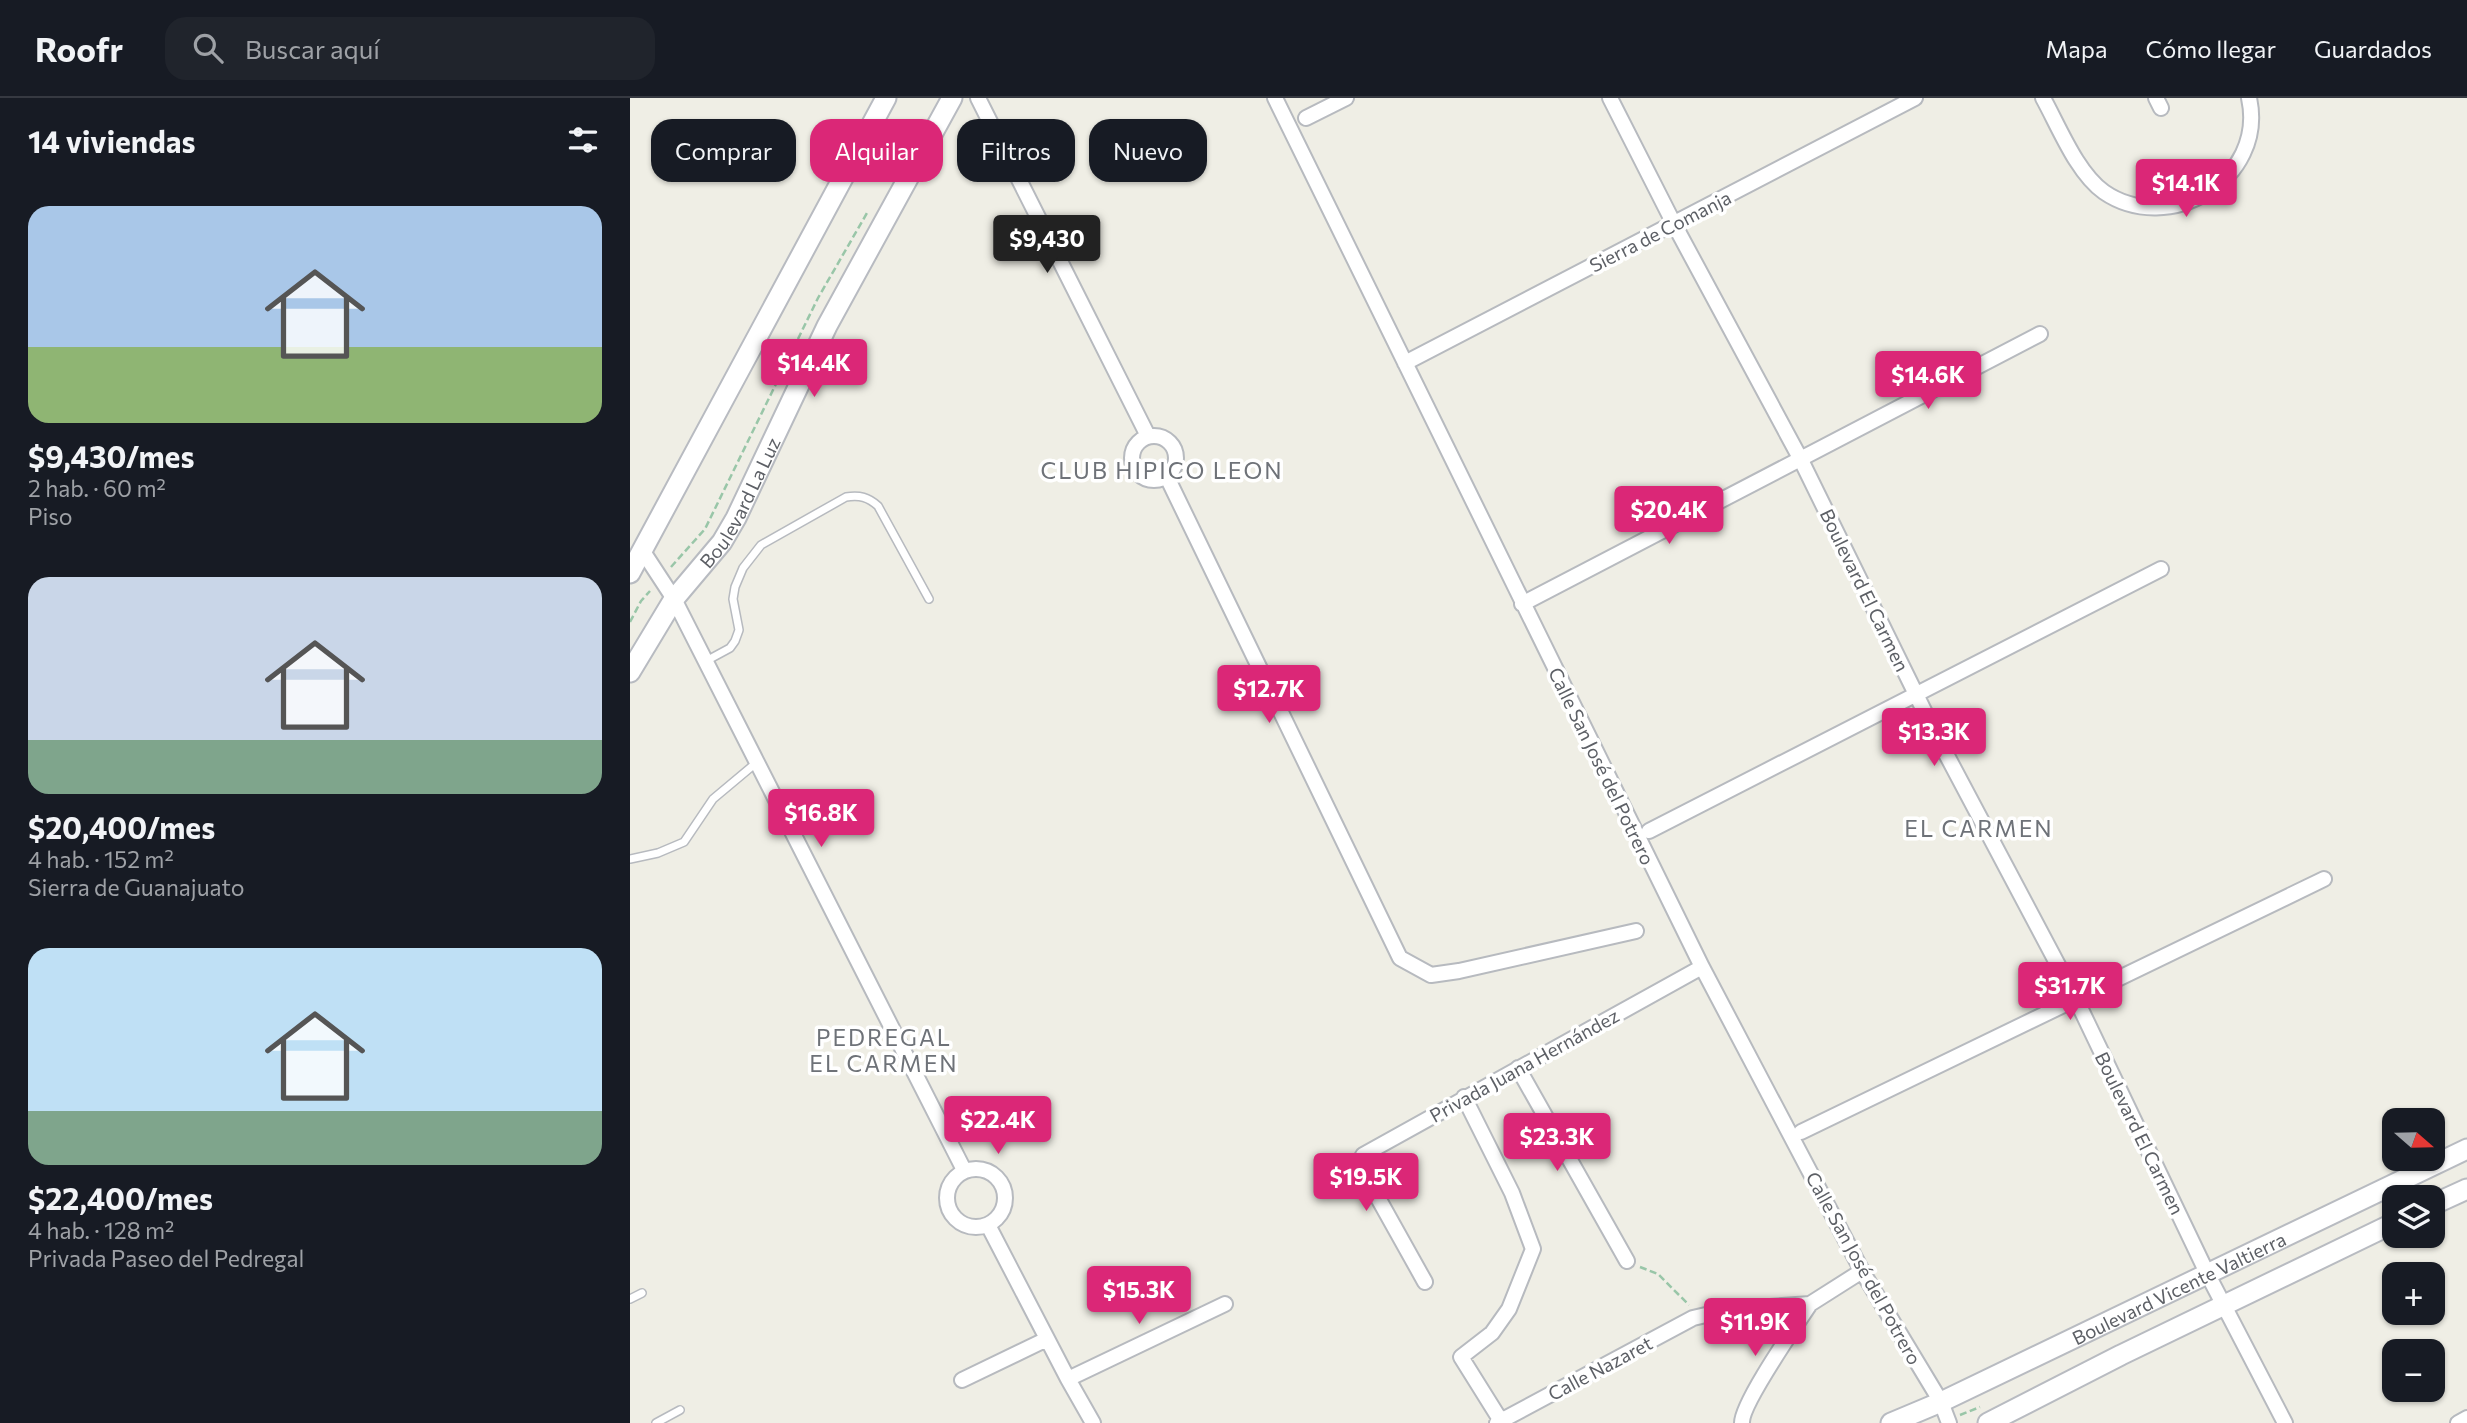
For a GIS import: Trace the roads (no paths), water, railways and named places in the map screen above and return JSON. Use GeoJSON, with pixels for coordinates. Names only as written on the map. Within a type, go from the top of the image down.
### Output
{"type":"FeatureCollection","features":[{"type":"Feature","properties":{"kind":"main road"},"geometry":{"type":"LineString","coordinates":[[630,573],[886,98]]}},
{"type":"Feature","properties":{"kind":"main road","name":"Boulevard La Luz"},"geometry":{"type":"LineString","coordinates":[[630,673],[674,599],[722,542],[736,518],[827,326],[952,98]]}},
{"type":"Feature","properties":{"kind":"main road","name":"Boulevard Vicente Valtierra"},"geometry":{"type":"LineString","coordinates":[[1891,1423],[1941,1402],[2467,1149]]}},
{"type":"Feature","properties":{"kind":"main road"},"geometry":{"type":"LineString","coordinates":[[2445,1199],[2467,1189]]}},
{"type":"Feature","properties":{"kind":"main road","name":"Boulevard Vicente Valtierra"},"geometry":{"type":"LineString","coordinates":[[1988,1423],[2382,1229]]}},
{"type":"Feature","properties":{"kind":"street"},"geometry":{"type":"LineString","coordinates":[[978,98],[1147,436]]}},
{"type":"Feature","properties":{"kind":"street","name":"Calle San José del Potrero"},"geometry":{"type":"LineString","coordinates":[[1275,98],[1702,967],[1862,1271],[1941,1402],[1950,1423]]}},
{"type":"Feature","properties":{"kind":"street"},"geometry":{"type":"LineString","coordinates":[[1306,118],[1346,98]]}},
{"type":"Feature","properties":{"kind":"street","name":"Boulevard El Carmen"},"geometry":{"type":"LineString","coordinates":[[1610,98],[1674,224],[1800,458],[1916,694],[2076,999],[2207,1273],[2285,1423]]}},
{"type":"Feature","properties":{"kind":"street","name":"Sierra de Comanja"},"geometry":{"type":"LineString","coordinates":[[1405,363],[1915,98]]}},
{"type":"Feature","properties":{"kind":"street"},"geometry":{"type":"LineString","coordinates":[[2043,98],[2090,180],[2120,201],[2144,208],[2195,199],[2232,174],[2249,142],[2252,126],[2249,98]]}},
{"type":"Feature","properties":{"kind":"street"},"geometry":{"type":"LineString","coordinates":[[1522,604],[2039,334]]}},
{"type":"Feature","properties":{"kind":"street"},"geometry":{"type":"LineString","coordinates":[[1147,436],[1161,436],[1172,443],[1177,454],[1176,467],[1167,477],[1157,481],[1146,480],[1137,473],[1132,463],[1132,452],[1138,442],[1147,436]]}},
{"type":"Feature","properties":{"kind":"street"},"geometry":{"type":"LineString","coordinates":[[1167,477],[1400,958],[1431,975],[1636,931]]}},
{"type":"Feature","properties":{"kind":"street"},"geometry":{"type":"LineString","coordinates":[[642,550],[674,599],[964,1170]]}},
{"type":"Feature","properties":{"kind":"street"},"geometry":{"type":"LineString","coordinates":[[1648,831],[2161,569]]}},
{"type":"Feature","properties":{"kind":"street"},"geometry":{"type":"LineString","coordinates":[[1801,1132],[2324,879]]}},
{"type":"Feature","properties":{"kind":"street","name":"Privada Juana Hernández"},"geometry":{"type":"LineString","coordinates":[[1425,1282],[1363,1171],[1360,1161],[1369,1150],[1702,967]]}},
{"type":"Feature","properties":{"kind":"street"},"geometry":{"type":"LineString","coordinates":[[1518,1068],[1627,1261]]}},
{"type":"Feature","properties":{"kind":"street"},"geometry":{"type":"LineString","coordinates":[[1464,1097],[1513,1193],[1533,1249],[1509,1309],[1492,1333],[1461,1357],[1499,1422]]}},
{"type":"Feature","properties":{"kind":"street"},"geometry":{"type":"LineString","coordinates":[[977,1168],[990,1171],[1000,1180],[1005,1192],[1005,1206],[999,1217],[988,1225],[975,1228],[962,1224],[952,1216],[946,1204],[947,1190],[953,1178],[964,1170],[977,1168]]}},
{"type":"Feature","properties":{"kind":"street"},"geometry":{"type":"LineString","coordinates":[[988,1225],[1093,1423]]}},
{"type":"Feature","properties":{"kind":"street","name":"Calle Nazaret"},"geometry":{"type":"LineString","coordinates":[[1499,1422],[1700,1316],[1727,1310],[1810,1304],[1862,1271]]}},
{"type":"Feature","properties":{"kind":"street"},"geometry":{"type":"LineString","coordinates":[[1068,1379],[1225,1304]]}},
{"type":"Feature","properties":{"kind":"street"},"geometry":{"type":"LineString","coordinates":[[1742,1423],[1751,1398],[1810,1304]]}},
{"type":"Feature","properties":{"kind":"street"},"geometry":{"type":"LineString","coordinates":[[962,1380],[1047,1339]]}},
{"type":"Feature","properties":{"kind":"street"},"geometry":{"type":"LineString","coordinates":[[2458,1423],[2467,1418]]}},
{"type":"Feature","properties":{"kind":"lane"},"geometry":{"type":"LineString","coordinates":[[706,661],[730,648],[735,641],[739,630],[733,599],[735,587],[743,568],[761,545],[846,496],[869,498],[878,506],[929,599]]}},
{"type":"Feature","properties":{"kind":"lane"},"geometry":{"type":"LineString","coordinates":[[630,859],[658,853],[684,842],[713,799],[757,762]]}},
{"type":"Feature","properties":{"kind":"lane"},"geometry":{"type":"LineString","coordinates":[[630,1299],[642,1293]]}},
{"type":"Feature","properties":{"kind":"lane"},"geometry":{"type":"LineString","coordinates":[[656,1423],[680,1410]]}},
{"type":"Feature","properties":{"kind":"district","name":"CLUB HIPICO LEON"},"geometry":{"type":"Point","coordinates":[1162,470]}},
{"type":"Feature","properties":{"kind":"district","name":"EL CARMEN"},"geometry":{"type":"Point","coordinates":[1979,828]}},
{"type":"Feature","properties":{"kind":"district","name":"PEDREGAL EL CARMEN"},"geometry":{"type":"Point","coordinates":[884,1050]}}]}
